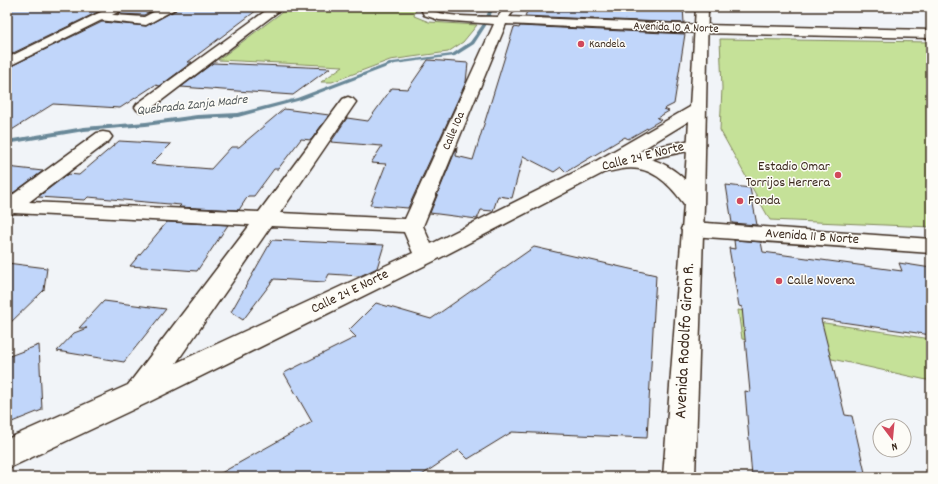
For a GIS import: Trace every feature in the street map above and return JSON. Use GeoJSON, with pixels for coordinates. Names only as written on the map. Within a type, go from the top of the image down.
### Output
{"type":"FeatureCollection","features":[{"type":"Feature","properties":{"kind":"street"},"geometry":{"type":"LineString","coordinates":[[7,52],[100,12],[120,7]]}},
{"type":"Feature","properties":{"kind":"street"},"geometry":{"type":"LineString","coordinates":[[7,63],[100,12],[146,21],[171,7]]}},
{"type":"Feature","properties":{"kind":"street"},"geometry":{"type":"LineString","coordinates":[[143,107],[278,7]]}},
{"type":"Feature","properties":{"kind":"street","name":"Avenida 10 A Norte"},"geometry":{"type":"LineString","coordinates":[[426,7],[428,13],[435,16],[467,19],[702,29],[931,34]]}},
{"type":"Feature","properties":{"kind":"street","name":"Calle 10a"},"geometry":{"type":"LineString","coordinates":[[412,226],[497,20],[511,7]]}},
{"type":"Feature","properties":{"kind":"street"},"geometry":{"type":"LineString","coordinates":[[598,168],[697,110],[702,7]]}},
{"type":"Feature","properties":{"kind":"street"},"geometry":{"type":"LineString","coordinates":[[137,394],[266,218],[348,102]]}},
{"type":"Feature","properties":{"kind":"street","name":"Avenida Rodolfo Giron R."},"geometry":{"type":"LineString","coordinates":[[679,477],[693,217],[697,110]]}},
{"type":"Feature","properties":{"kind":"street"},"geometry":{"type":"LineString","coordinates":[[8,208],[103,137]]}},
{"type":"Feature","properties":{"kind":"street","name":"Calle 24 E Norte"},"geometry":{"type":"LineString","coordinates":[[7,454],[137,394],[426,256],[598,168],[656,152],[696,144]]}},
{"type":"Feature","properties":{"kind":"street"},"geometry":{"type":"LineString","coordinates":[[598,168],[634,162],[665,172],[680,184],[693,217]]}},
{"type":"Feature","properties":{"kind":"street"},"geometry":{"type":"LineString","coordinates":[[8,208],[266,218],[412,226],[426,256]]}},
{"type":"Feature","properties":{"kind":"street","name":"Avenida 11 B Norte"},"geometry":{"type":"LineString","coordinates":[[693,217],[931,246]]}},
{"type":"Feature","properties":{"kind":"green space"},"geometry":{"type":"Polygon","coordinates":[[[289,7],[416,7],[414,16],[429,22],[477,25],[463,42],[448,52],[390,60],[332,82],[321,82],[343,66],[218,60],[289,7]]]}},
{"type":"Feature","properties":{"kind":"green space","name":"Estadio Omar Torrijos Herrera"},"geometry":{"type":"Polygon","coordinates":[[[720,39],[931,42],[931,227],[770,220],[720,130],[722,88],[720,39]]]}},
{"type":"Feature","properties":{"kind":"green space"},"geometry":{"type":"Polygon","coordinates":[[[738,310],[931,339],[931,381],[742,339],[738,310]]]}},
{"type":"Feature","properties":{"kind":"building"},"geometry":{"type":"Polygon","coordinates":[[[7,7],[108,7],[7,56],[7,7]]]}},
{"type":"Feature","properties":{"kind":"building"},"geometry":{"type":"Polygon","coordinates":[[[128,7],[160,7],[144,15],[118,14],[128,7]]]}},
{"type":"Feature","properties":{"kind":"building"},"geometry":{"type":"Polygon","coordinates":[[[178,7],[261,7],[188,62],[192,62],[160,86],[155,85],[120,108],[53,104],[7,133],[7,68],[102,22],[146,26],[176,10],[178,7]]]}},
{"type":"Feature","properties":{"kind":"building"},"geometry":{"type":"Polygon","coordinates":[[[529,7],[683,7],[684,23],[525,16],[529,7]]]}},
{"type":"Feature","properties":{"kind":"building"},"geometry":{"type":"Polygon","coordinates":[[[520,26],[685,34],[674,104],[664,109],[669,111],[657,118],[661,120],[628,139],[625,137],[566,172],[561,167],[554,172],[523,156],[512,198],[498,196],[493,211],[481,210],[477,219],[430,213],[457,147],[456,156],[473,160],[514,27],[519,28],[520,26]]]}},
{"type":"Feature","properties":{"kind":"building"},"geometry":{"type":"Polygon","coordinates":[[[428,60],[468,63],[466,82],[408,208],[370,205],[386,164],[371,163],[382,146],[331,142],[347,118],[368,121],[392,88],[408,89],[428,60]]]}},
{"type":"Feature","properties":{"kind":"building"},"geometry":{"type":"Polygon","coordinates":[[[213,63],[330,68],[293,95],[181,87],[213,63]]]}},
{"type":"Feature","properties":{"kind":"building"},"geometry":{"type":"Polygon","coordinates":[[[284,109],[329,115],[311,140],[301,139],[278,169],[274,169],[254,196],[248,196],[239,210],[179,207],[181,205],[88,197],[85,200],[38,197],[68,174],[79,175],[119,141],[171,144],[151,164],[211,169],[231,147],[239,147],[284,109]]]}},
{"type":"Feature","properties":{"kind":"building"},"geometry":{"type":"Polygon","coordinates":[[[7,167],[43,171],[9,196],[7,195],[7,167]]]}},
{"type":"Feature","properties":{"kind":"building"},"geometry":{"type":"Polygon","coordinates":[[[726,185],[750,188],[757,225],[732,223],[726,185]]]}},
{"type":"Feature","properties":{"kind":"building"},"geometry":{"type":"Polygon","coordinates":[[[167,222],[228,225],[197,271],[130,266],[167,222]]]}},
{"type":"Feature","properties":{"kind":"building"},"geometry":{"type":"Polygon","coordinates":[[[272,240],[384,245],[377,268],[360,276],[329,274],[325,282],[274,279],[243,320],[231,312],[272,240]]]}},
{"type":"Feature","properties":{"kind":"building"},"geometry":{"type":"Polygon","coordinates":[[[734,240],[761,242],[763,252],[902,271],[899,263],[931,268],[931,335],[821,319],[845,415],[852,416],[866,477],[752,477],[745,391],[750,392],[742,307],[739,306],[729,248],[735,249],[734,240]]]}},
{"type":"Feature","properties":{"kind":"building"},"geometry":{"type":"Polygon","coordinates":[[[534,247],[656,275],[647,438],[512,432],[468,459],[459,450],[419,477],[214,477],[312,422],[284,373],[356,337],[349,330],[376,303],[431,319],[534,247]]]}},
{"type":"Feature","properties":{"kind":"building"},"geometry":{"type":"Polygon","coordinates":[[[7,263],[47,268],[44,290],[7,326],[7,263]]]}},
{"type":"Feature","properties":{"kind":"building"},"geometry":{"type":"Polygon","coordinates":[[[104,301],[166,309],[124,362],[57,351],[74,333],[87,328],[79,328],[104,301]]]}},
{"type":"Feature","properties":{"kind":"building"},"geometry":{"type":"Polygon","coordinates":[[[39,345],[42,410],[7,424],[7,357],[39,345]]]}},
{"type":"Feature","properties":{"kind":"waterway","name":"Quebrada Zanja Madre"},"geometry":{"type":"LineString","coordinates":[[7,142],[84,129],[146,124],[197,117],[238,115],[299,99],[394,63],[453,55],[472,43],[485,24],[492,7]]}},
{"type":"Feature","properties":{"kind":"place","name":"Kandela"},"geometry":{"type":"Point","coordinates":[581,44]}},
{"type":"Feature","properties":{"kind":"place","name":"Estadio Omar Torrijos Herrera"},"geometry":{"type":"Point","coordinates":[838,175]}},
{"type":"Feature","properties":{"kind":"place","name":"Fonda"},"geometry":{"type":"Point","coordinates":[740,201]}},
{"type":"Feature","properties":{"kind":"place","name":"Calle Novena"},"geometry":{"type":"Point","coordinates":[779,281]}}]}
